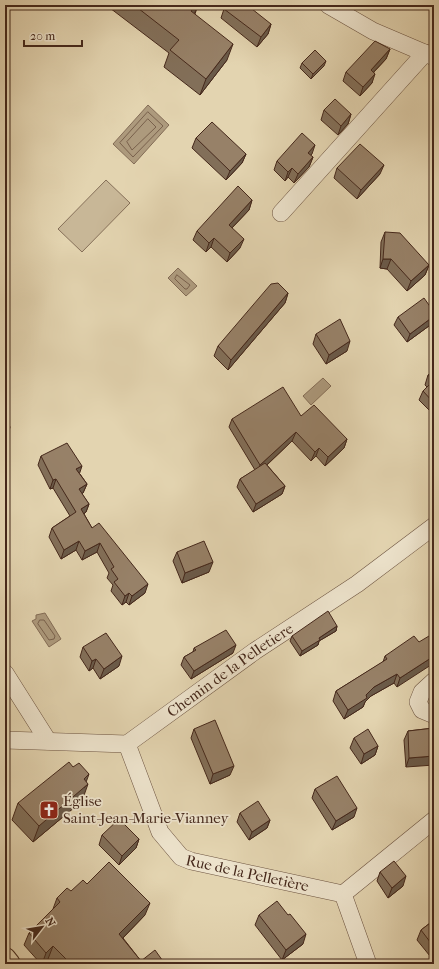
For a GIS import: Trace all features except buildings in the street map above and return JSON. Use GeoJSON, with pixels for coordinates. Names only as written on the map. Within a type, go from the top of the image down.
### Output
{"type":"FeatureCollection","features":[{"type":"Feature","properties":{"kind":"main road"},"geometry":{"type":"LineString","coordinates":[[5,959],[9,964]]}},
{"type":"Feature","properties":{"kind":"street"},"geometry":{"type":"LineString","coordinates":[[281,213],[430,53],[373,31],[328,5]]}},
{"type":"Feature","properties":{"kind":"street","name":"Chemin de la Pelletiere"},"geometry":{"type":"LineString","coordinates":[[127,744],[255,651],[363,580],[434,526]]}},
{"type":"Feature","properties":{"kind":"street"},"geometry":{"type":"LineString","coordinates":[[5,673],[48,742]]}},
{"type":"Feature","properties":{"kind":"street"},"geometry":{"type":"LineString","coordinates":[[434,681],[422,692],[418,702],[422,710],[434,714]]}},
{"type":"Feature","properties":{"kind":"street"},"geometry":{"type":"LineString","coordinates":[[5,740],[127,744]]}},
{"type":"Feature","properties":{"kind":"street","name":"Rue de la Pelletière"},"geometry":{"type":"LineString","coordinates":[[127,744],[160,832],[181,857],[191,861],[342,894]]}},
{"type":"Feature","properties":{"kind":"street"},"geometry":{"type":"LineString","coordinates":[[368,964],[342,894],[434,820]]}},
{"type":"Feature","properties":{"kind":"shaded area"},"geometry":{"type":"Polygon","coordinates":[[[106,180],[130,203],[82,252],[58,229],[106,180]]]}},
{"type":"Feature","properties":{"kind":"water"},"geometry":{"type":"Polygon","coordinates":[[[148,105],[169,125],[134,164],[113,144],[148,105]]]}},
{"type":"Feature","properties":{"kind":"water"},"geometry":{"type":"Polygon","coordinates":[[[178,268],[197,286],[186,296],[168,278],[178,268]]]}},
{"type":"Feature","properties":{"kind":"water"},"geometry":{"type":"Polygon","coordinates":[[[323,378],[331,386],[311,405],[303,396],[323,378]]]}},
{"type":"Feature","properties":{"kind":"water"},"geometry":{"type":"Polygon","coordinates":[[[45,613],[61,639],[49,647],[32,621],[36,619],[36,615],[45,613]]]}},
{"type":"Feature","properties":{"kind":"place","name":"Église Saint-Jean-Marie-Vianney"},"geometry":{"type":"Point","coordinates":[49,810]}}]}
